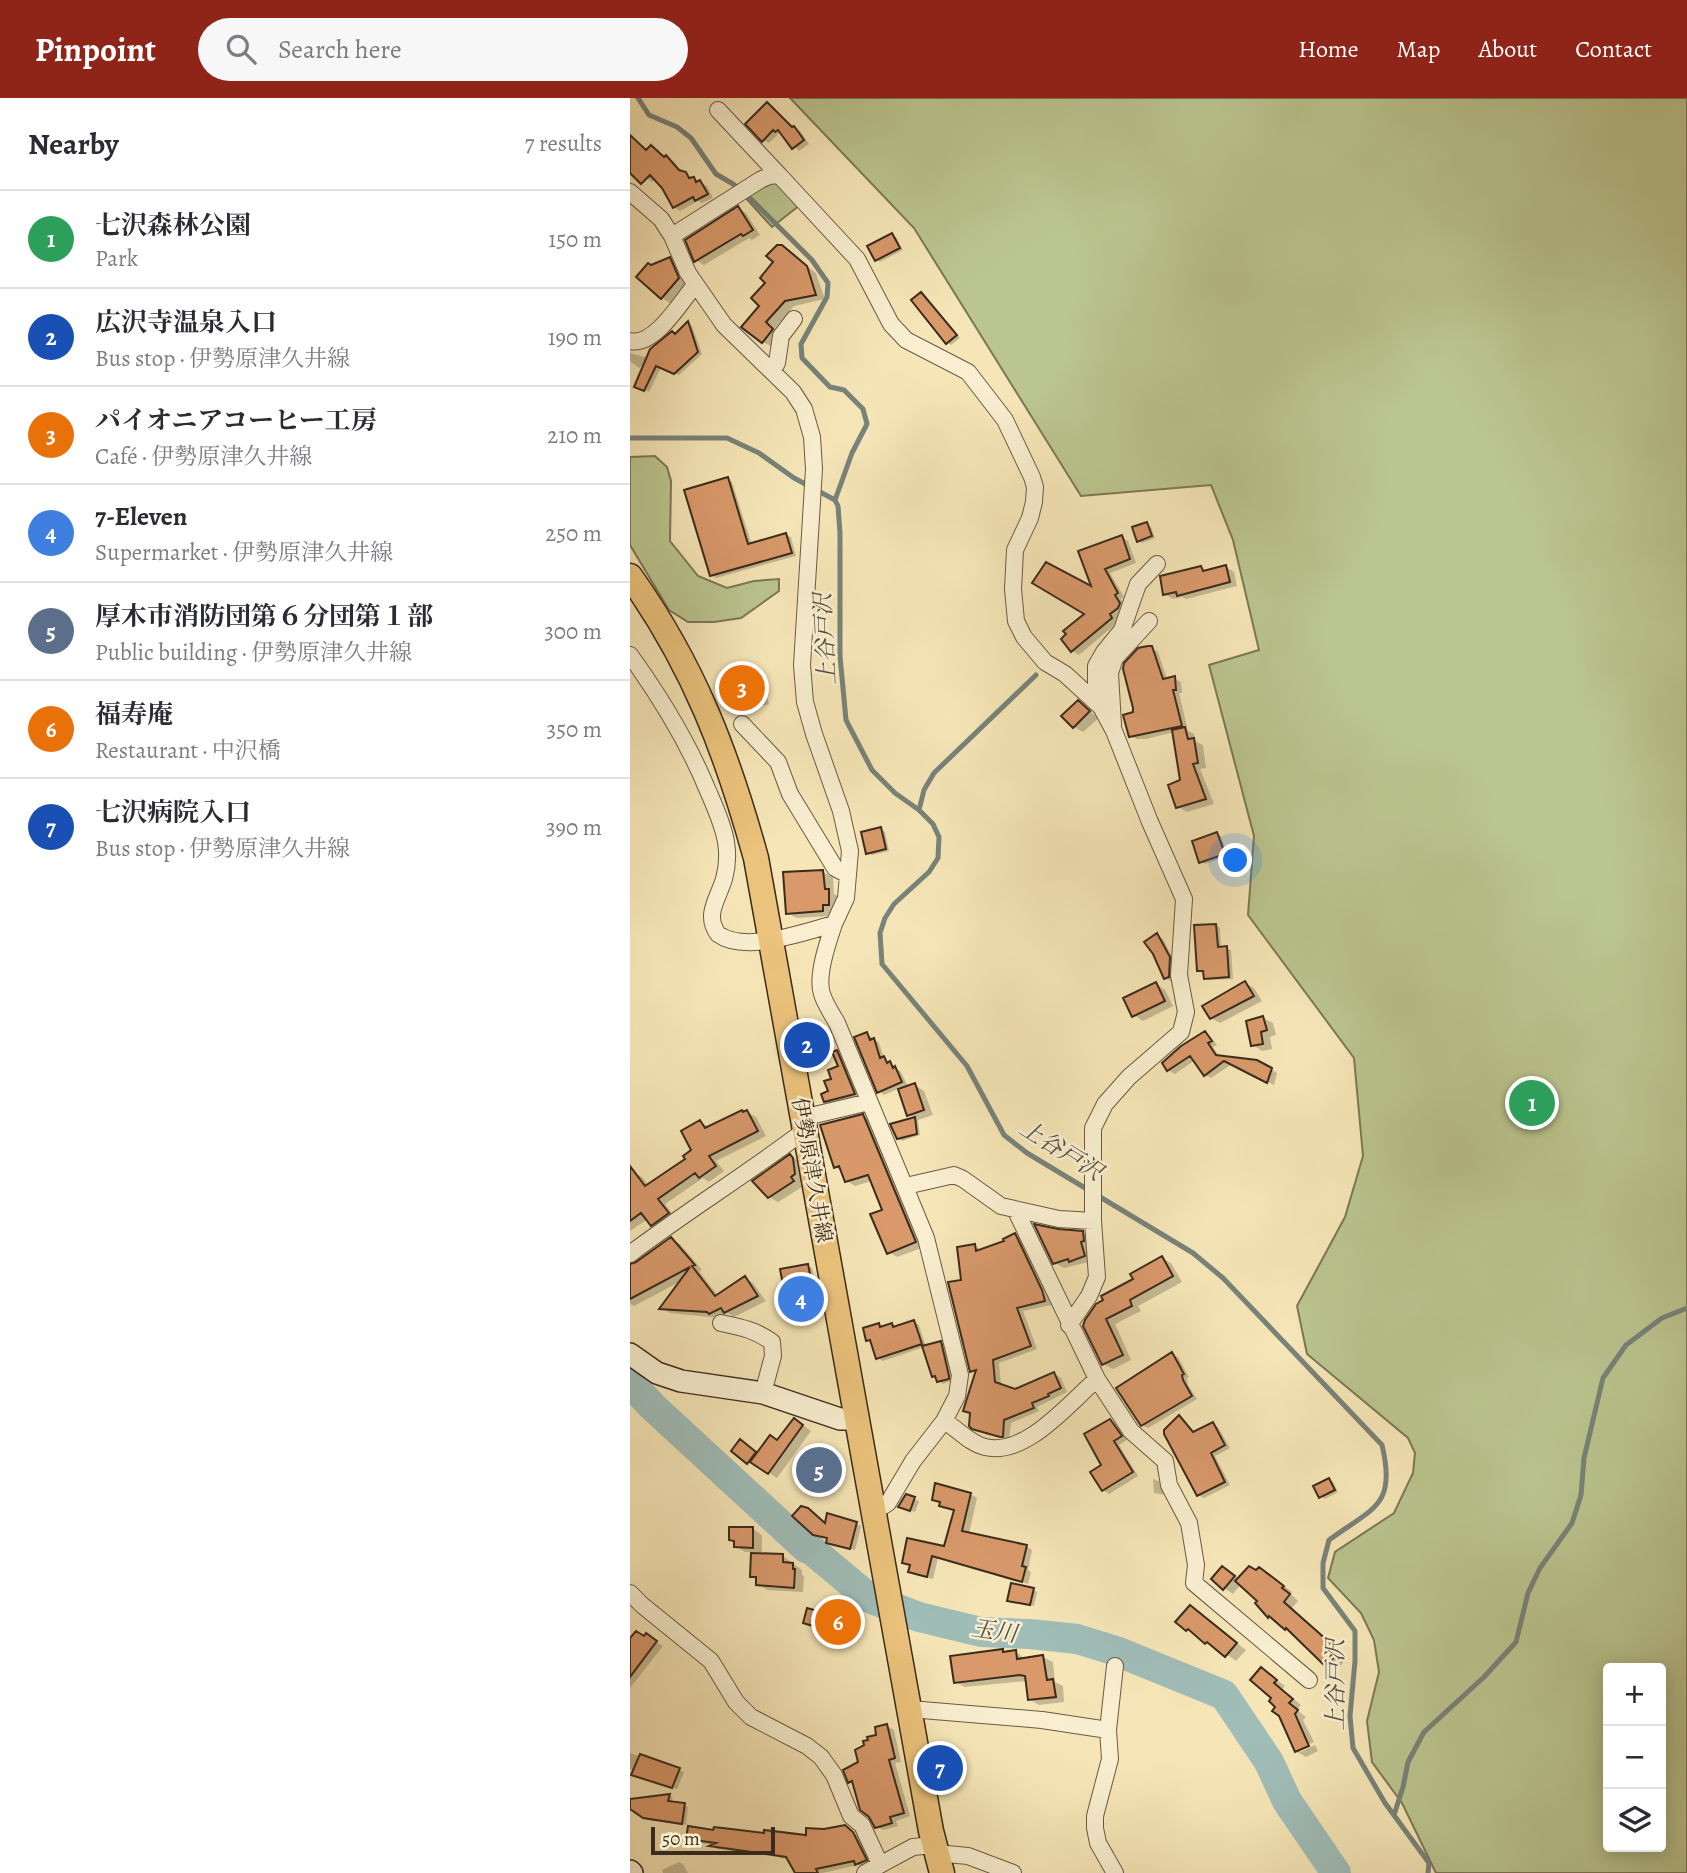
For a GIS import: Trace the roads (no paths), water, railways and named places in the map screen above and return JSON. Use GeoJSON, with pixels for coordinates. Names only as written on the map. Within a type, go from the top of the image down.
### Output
{"type":"FeatureCollection","features":[{"type":"Feature","properties":{"kind":"main road","name":"伊勢原津久井線"},"geometry":{"type":"LineString","coordinates":[[630,576],[671,638],[716,730],[737,789],[756,858],[910,1709]]}},
{"type":"Feature","properties":{"kind":"main road"},"geometry":{"type":"LineString","coordinates":[[910,1709],[937,1857]]}},
{"type":"Feature","properties":{"kind":"street"},"geometry":{"type":"LineString","coordinates":[[718,110],[858,259],[891,324],[906,340],[968,372],[1005,421],[1035,487],[1030,518],[1015,550],[1013,589],[1016,621],[1024,637],[1045,662],[1065,674],[1094,699],[1114,731],[1184,899],[1179,975],[1186,1012],[1181,1032],[1129,1077],[1097,1116],[1093,1128],[1093,1214],[1097,1277],[1089,1296],[1069,1325]]}},
{"type":"Feature","properties":{"kind":"street"},"geometry":{"type":"LineString","coordinates":[[672,236],[760,180],[779,175]]}},
{"type":"Feature","properties":{"kind":"street"},"geometry":{"type":"LineString","coordinates":[[630,192],[661,219],[695,285],[724,325],[799,401],[812,437],[814,469],[802,665],[805,702],[846,827],[850,851],[846,898],[826,947],[820,986],[822,997],[837,1023],[906,1186],[931,1257],[960,1376],[957,1396],[944,1420],[913,1461],[888,1503],[874,1512]]}},
{"type":"Feature","properties":{"kind":"street"},"geometry":{"type":"LineString","coordinates":[[630,341],[635,343],[648,338],[660,328],[695,285]]}},
{"type":"Feature","properties":{"kind":"street"},"geometry":{"type":"LineString","coordinates":[[772,371],[777,363],[781,336],[794,318]]}},
{"type":"Feature","properties":{"kind":"street"},"geometry":{"type":"LineString","coordinates":[[1094,699],[1096,667],[1122,630],[1138,584],[1157,564]]}},
{"type":"Feature","properties":{"kind":"street"},"geometry":{"type":"LineString","coordinates":[[1114,731],[1110,673],[1115,659],[1149,621]]}},
{"type":"Feature","properties":{"kind":"street"},"geometry":{"type":"LineString","coordinates":[[630,655],[659,694],[694,755],[721,822],[727,845],[727,867],[712,908],[714,928],[726,940],[735,943],[771,939],[834,924]]}},
{"type":"Feature","properties":{"kind":"street"},"geometry":{"type":"LineString","coordinates":[[742,724],[778,762],[790,794],[835,868],[848,875]]}},
{"type":"Feature","properties":{"kind":"street"},"geometry":{"type":"LineString","coordinates":[[630,1254],[674,1221],[739,1180],[803,1124],[869,1102]]}},
{"type":"Feature","properties":{"kind":"street"},"geometry":{"type":"LineString","coordinates":[[906,1186],[954,1175],[1001,1206],[1016,1211],[1078,1222],[1093,1214]]}},
{"type":"Feature","properties":{"kind":"street"},"geometry":{"type":"LineString","coordinates":[[1016,1211],[1097,1379],[1131,1431],[1165,1461],[1169,1485],[1189,1523],[1196,1565],[1194,1583],[1241,1612],[1304,1676],[1310,1658]]}},
{"type":"Feature","properties":{"kind":"street"},"geometry":{"type":"LineString","coordinates":[[720,1323],[747,1328],[772,1342],[773,1356],[763,1393]]}},
{"type":"Feature","properties":{"kind":"street"},"geometry":{"type":"LineString","coordinates":[[630,1354],[657,1374],[681,1381],[763,1393],[840,1419],[856,1419]]}},
{"type":"Feature","properties":{"kind":"street"},"geometry":{"type":"LineString","coordinates":[[944,1420],[977,1444],[1001,1449],[1043,1430],[1097,1379]]}},
{"type":"Feature","properties":{"kind":"street"},"geometry":{"type":"LineString","coordinates":[[630,1593],[711,1661],[736,1702],[751,1717],[807,1746],[821,1757],[834,1775],[851,1816],[862,1825],[880,1864]]}},
{"type":"Feature","properties":{"kind":"street"},"geometry":{"type":"LineString","coordinates":[[1115,1665],[1108,1730],[1110,1759],[1095,1816],[1098,1843],[1115,1873]]}},
{"type":"Feature","properties":{"kind":"street"},"geometry":{"type":"LineString","coordinates":[[910,1709],[1042,1720],[1108,1730]]}},
{"type":"Feature","properties":{"kind":"street"},"geometry":{"type":"LineString","coordinates":[[865,1873],[913,1847],[937,1857],[968,1856],[1013,1873]]}},
{"type":"Feature","properties":{"kind":"waterway"},"geometry":{"type":"LineString","coordinates":[[638,98],[649,115],[677,127],[691,138],[716,174],[753,201],[812,260],[828,283],[827,297],[801,344],[802,358],[830,387],[844,390],[863,409],[867,424],[852,453],[835,500]]}},
{"type":"Feature","properties":{"kind":"waterway","name":"上谷戸沢"},"geometry":{"type":"LineString","coordinates":[[630,438],[727,438],[759,453],[794,478],[835,500],[840,533],[840,656],[846,720],[872,770],[895,793],[919,810],[933,824],[939,837],[938,858],[929,872],[894,904],[885,918],[880,933],[882,964],[967,1066],[1004,1135],[1027,1153],[1193,1253],[1223,1278],[1382,1445],[1386,1466],[1383,1494],[1369,1512],[1329,1540],[1323,1563],[1323,1588],[1355,1631],[1350,1716],[1353,1748],[1385,1803],[1429,1863],[1428,1873]]}},
{"type":"Feature","properties":{"kind":"waterway"},"geometry":{"type":"LineString","coordinates":[[919,810],[924,790],[934,773],[1036,675]]}},
{"type":"Feature","properties":{"kind":"waterway"},"geometry":{"type":"LineString","coordinates":[[1394,1815],[1408,1762],[1424,1732],[1484,1677],[1516,1642],[1528,1593],[1540,1568],[1572,1523],[1581,1495],[1584,1458],[1603,1378],[1626,1345],[1662,1318],[1687,1308]]}},
{"type":"Feature","properties":{"kind":"waterway","name":"玉川"},"geometry":{"type":"LineString","coordinates":[[630,1383],[806,1548],[869,1598],[919,1617],[981,1632],[1077,1639],[1116,1651],[1224,1695],[1269,1762],[1287,1801],[1336,1873]]}},
{"type":"Feature","properties":{"kind":"place","name":"パイオニアコーヒー工房"},"geometry":{"type":"Point","coordinates":[742,688]}},
{"type":"Feature","properties":{"kind":"place","name":"広沢寺温泉入口"},"geometry":{"type":"Point","coordinates":[807,1045]}},
{"type":"Feature","properties":{"kind":"place","name":"七沢森林公園"},"geometry":{"type":"Point","coordinates":[1532,1103]}},
{"type":"Feature","properties":{"kind":"place","name":"7-Eleven"},"geometry":{"type":"Point","coordinates":[801,1299]}},
{"type":"Feature","properties":{"kind":"place","name":"厚木市消防団第６分団第１部"},"geometry":{"type":"Point","coordinates":[819,1470]}},
{"type":"Feature","properties":{"kind":"place","name":"福寿庵"},"geometry":{"type":"Point","coordinates":[838,1622]}},
{"type":"Feature","properties":{"kind":"place","name":"七沢病院入口"},"geometry":{"type":"Point","coordinates":[940,1768]}}]}
